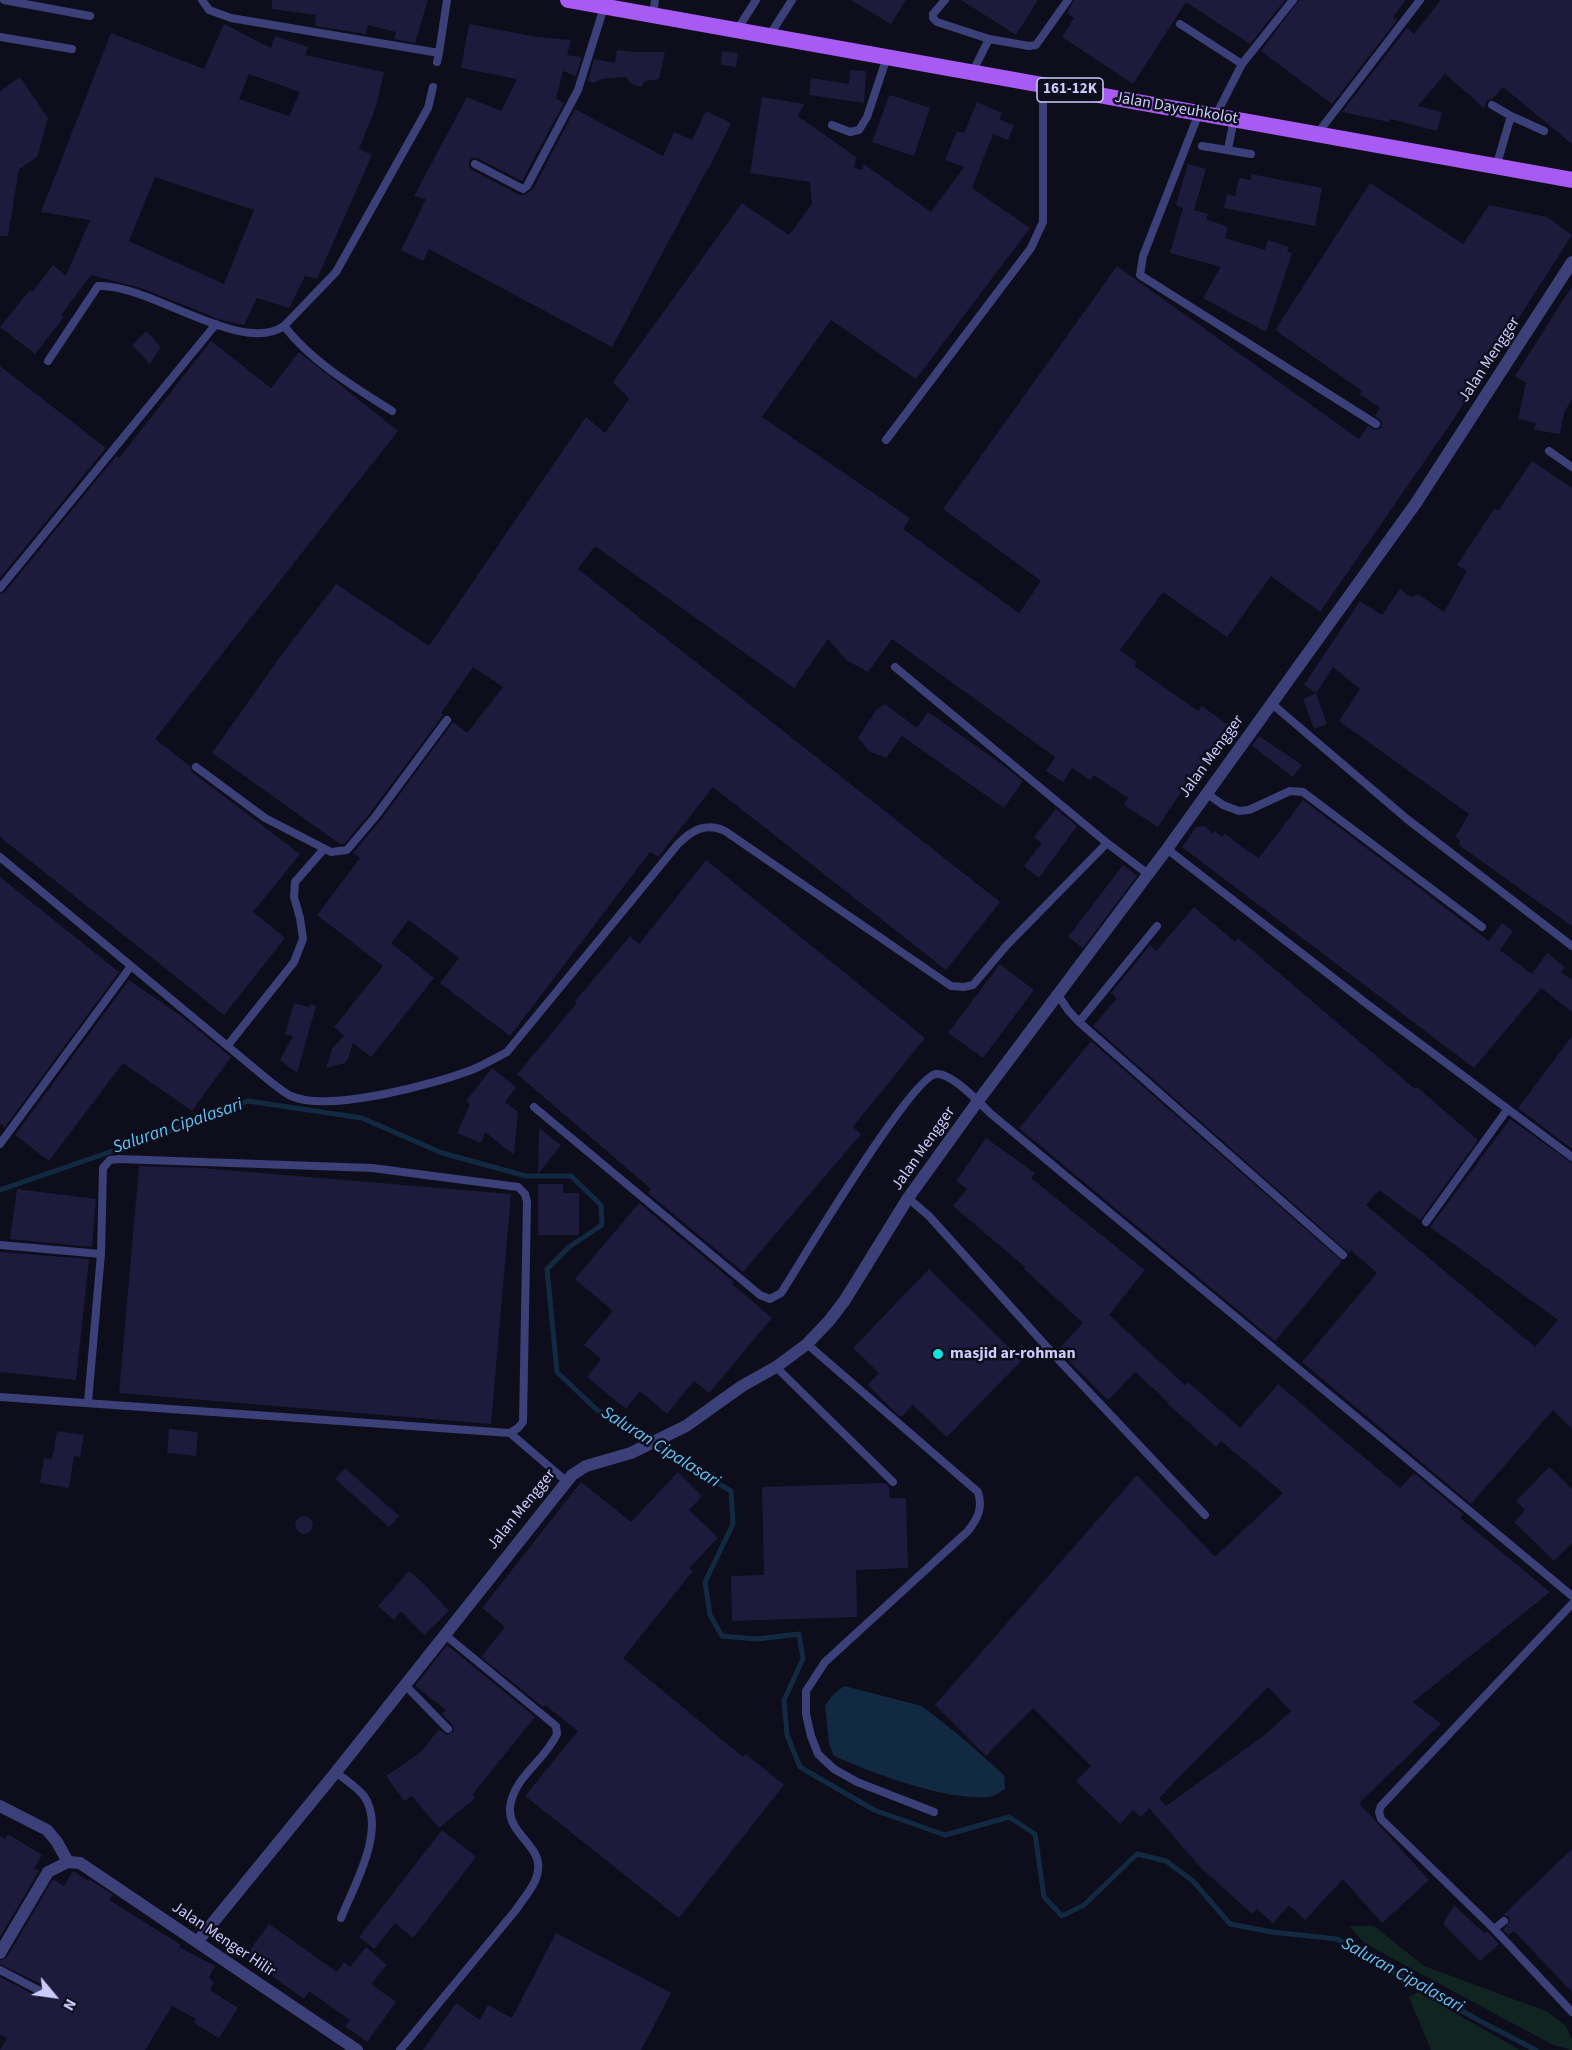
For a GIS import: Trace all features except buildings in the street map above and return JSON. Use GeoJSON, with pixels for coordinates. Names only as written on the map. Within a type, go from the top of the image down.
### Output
{"type":"FeatureCollection","features":[{"type":"Feature","properties":{"kind":"main road","name":"Jalan Dayeuhkolot"},"geometry":{"type":"LineString","coordinates":[[568,0],[654,8],[769,36],[1572,180]]}},
{"type":"Feature","properties":{"kind":"street","name":"Jalan Mengger"},"geometry":{"type":"LineString","coordinates":[[196,1942],[336,1772],[572,1475],[586,1466],[631,1453],[686,1426],[807,1344],[845,1300],[908,1198],[1167,849],[1416,503],[1572,262]]}},
{"type":"Feature","properties":{"kind":"street"},"geometry":{"type":"LineString","coordinates":[[0,1806],[47,1830],[68,1862],[48,1872],[0,1953]]}},
{"type":"Feature","properties":{"kind":"street","name":"Jalan Menger Hilir"},"geometry":{"type":"LineString","coordinates":[[68,1862],[80,1863],[90,1868],[357,2050]]}},
{"type":"Feature","properties":{"kind":"lane"},"geometry":{"type":"LineString","coordinates":[[4,0],[90,16]]}},
{"type":"Feature","properties":{"kind":"lane"},"geometry":{"type":"LineString","coordinates":[[202,0],[209,10],[231,18],[438,58],[447,0]]}},
{"type":"Feature","properties":{"kind":"lane"},"geometry":{"type":"LineString","coordinates":[[737,30],[756,0]]}},
{"type":"Feature","properties":{"kind":"lane"},"geometry":{"type":"LineString","coordinates":[[769,36],[792,0]]}},
{"type":"Feature","properties":{"kind":"lane"},"geometry":{"type":"LineString","coordinates":[[945,0],[933,14],[937,22],[989,39],[1029,46],[1036,45],[1068,0]]}},
{"type":"Feature","properties":{"kind":"lane"},"geometry":{"type":"LineString","coordinates":[[1293,0],[1242,64],[1208,114],[1143,256],[1140,275],[1376,424]]}},
{"type":"Feature","properties":{"kind":"lane"},"geometry":{"type":"LineString","coordinates":[[1317,134],[1420,0]]}},
{"type":"Feature","properties":{"kind":"lane"},"geometry":{"type":"LineString","coordinates":[[475,164],[523,189],[527,186],[578,90],[605,3]]}},
{"type":"Feature","properties":{"kind":"lane"},"geometry":{"type":"LineString","coordinates":[[1180,24],[1242,64]]}},
{"type":"Feature","properties":{"kind":"lane"},"geometry":{"type":"LineString","coordinates":[[0,37],[72,49]]}},
{"type":"Feature","properties":{"kind":"lane"},"geometry":{"type":"LineString","coordinates":[[972,73],[989,39]]}},
{"type":"Feature","properties":{"kind":"lane"},"geometry":{"type":"LineString","coordinates":[[832,125],[850,132],[859,130],[867,117],[888,57]]}},
{"type":"Feature","properties":{"kind":"lane"},"geometry":{"type":"LineString","coordinates":[[886,440],[1031,248],[1043,222],[1043,85]]}},
{"type":"Feature","properties":{"kind":"lane"},"geometry":{"type":"LineString","coordinates":[[48,361],[98,286],[131,292],[216,324],[249,333],[278,331],[336,272],[428,108],[433,87]]}},
{"type":"Feature","properties":{"kind":"lane"},"geometry":{"type":"LineString","coordinates":[[1492,105],[1544,131]]}},
{"type":"Feature","properties":{"kind":"lane"},"geometry":{"type":"LineString","coordinates":[[1496,167],[1511,116]]}},
{"type":"Feature","properties":{"kind":"lane"},"geometry":{"type":"LineString","coordinates":[[1228,149],[1234,119]]}},
{"type":"Feature","properties":{"kind":"lane"},"geometry":{"type":"LineString","coordinates":[[1203,146],[1251,154]]}},
{"type":"Feature","properties":{"kind":"lane"},"geometry":{"type":"LineString","coordinates":[[0,588],[216,324]]}},
{"type":"Feature","properties":{"kind":"lane"},"geometry":{"type":"LineString","coordinates":[[284,326],[300,346],[332,372],[392,411]]}},
{"type":"Feature","properties":{"kind":"lane"},"geometry":{"type":"LineString","coordinates":[[1549,451],[1572,467]]}},
{"type":"Feature","properties":{"kind":"lane"},"geometry":{"type":"LineString","coordinates":[[895,667],[1107,843],[1148,874]]}},
{"type":"Feature","properties":{"kind":"lane"},"geometry":{"type":"LineString","coordinates":[[1271,703],[1407,819],[1572,946]]}},
{"type":"Feature","properties":{"kind":"lane"},"geometry":{"type":"LineString","coordinates":[[196,767],[265,818],[331,852],[347,850],[375,817],[447,720]]}},
{"type":"Feature","properties":{"kind":"lane"},"geometry":{"type":"LineString","coordinates":[[1206,793],[1223,805],[1239,811],[1249,810],[1290,791],[1303,792],[1482,927]]}},
{"type":"Feature","properties":{"kind":"lane"},"geometry":{"type":"LineString","coordinates":[[0,857],[272,1083],[291,1096],[313,1101],[343,1100],[404,1090],[474,1069],[507,1052],[690,832],[716,826],[725,831],[951,986],[964,987],[973,985],[1007,945],[1107,843]]}},
{"type":"Feature","properties":{"kind":"lane"},"geometry":{"type":"LineString","coordinates":[[228,1045],[294,962],[303,939],[294,897],[295,882],[324,849]]}},
{"type":"Feature","properties":{"kind":"lane"},"geometry":{"type":"LineString","coordinates":[[1167,849],[1507,1110],[1572,1157]]}},
{"type":"Feature","properties":{"kind":"lane"},"geometry":{"type":"LineString","coordinates":[[1079,1022],[1157,926]]}},
{"type":"Feature","properties":{"kind":"lane"},"geometry":{"type":"LineString","coordinates":[[0,1144],[131,966]]}},
{"type":"Feature","properties":{"kind":"lane"},"geometry":{"type":"LineString","coordinates":[[1058,995],[1079,1022],[1343,1255]]}},
{"type":"Feature","properties":{"kind":"lane"},"geometry":{"type":"LineString","coordinates":[[534,1107],[760,1295],[770,1299],[781,1293],[892,1120],[919,1085],[932,1074],[941,1073],[959,1084],[1572,1596]]}},
{"type":"Feature","properties":{"kind":"lane"},"geometry":{"type":"LineString","coordinates":[[1426,1222],[1507,1110]]}},
{"type":"Feature","properties":{"kind":"lane"},"geometry":{"type":"LineString","coordinates":[[0,1397],[510,1433],[523,1422],[527,1202],[525,1194],[518,1187],[372,1168],[114,1158],[104,1168],[101,1254],[88,1402]]}},
{"type":"Feature","properties":{"kind":"lane"},"geometry":{"type":"LineString","coordinates":[[908,1198],[929,1216],[1055,1356],[1205,1515]]}},
{"type":"Feature","properties":{"kind":"lane"},"geometry":{"type":"LineString","coordinates":[[0,1245],[101,1254]]}},
{"type":"Feature","properties":{"kind":"lane"},"geometry":{"type":"LineString","coordinates":[[807,1344],[978,1492],[981,1502],[977,1519],[968,1531],[825,1662],[806,1691],[806,1714],[818,1754],[834,1769],[857,1782],[934,1812]]}},
{"type":"Feature","properties":{"kind":"lane"},"geometry":{"type":"LineString","coordinates":[[776,1367],[893,1482]]}},
{"type":"Feature","properties":{"kind":"lane"},"geometry":{"type":"LineString","coordinates":[[510,1433],[566,1481]]}},
{"type":"Feature","properties":{"kind":"lane"},"geometry":{"type":"LineString","coordinates":[[1572,1604],[1381,1806],[1379,1812],[1381,1819],[1494,1929],[1572,2012]]}},
{"type":"Feature","properties":{"kind":"lane"},"geometry":{"type":"LineString","coordinates":[[400,2050],[529,1891],[538,1870],[536,1855],[513,1824],[510,1809],[523,1778],[557,1734],[556,1726],[444,1634]]}},
{"type":"Feature","properties":{"kind":"lane"},"geometry":{"type":"LineString","coordinates":[[405,1685],[448,1729]]}},
{"type":"Feature","properties":{"kind":"lane"},"geometry":{"type":"LineString","coordinates":[[336,1772],[364,1795],[371,1812],[371,1845],[341,1918]]}},
{"type":"Feature","properties":{"kind":"lane"},"geometry":{"type":"LineString","coordinates":[[1494,1929],[1504,1921]]}},
{"type":"Feature","properties":{"kind":"lane"},"geometry":{"type":"LineString","coordinates":[[0,1970],[42,1992]]}},
{"type":"Feature","properties":{"kind":"green space"},"geometry":{"type":"Polygon","coordinates":[[[1349,1926],[1374,1926],[1424,1966],[1548,2012],[1566,2026],[1572,2040],[1572,2050],[1553,2045],[1364,1943],[1349,1926]]]}},
{"type":"Feature","properties":{"kind":"green space"},"geometry":{"type":"Polygon","coordinates":[[[1418,1992],[1520,2050],[1431,2050],[1409,1997],[1418,1992]]]}},
{"type":"Feature","properties":{"kind":"water"},"geometry":{"type":"Polygon","coordinates":[[[844,1686],[922,1706],[1004,1775],[1005,1789],[990,1797],[952,1795],[910,1784],[834,1756],[829,1744],[825,1705],[844,1686]]]}},
{"type":"Feature","properties":{"kind":"waterway","name":"Saluran Cipalasari"},"geometry":{"type":"LineString","coordinates":[[0,1190],[165,1133],[248,1101],[362,1118],[442,1153],[526,1176],[571,1176],[601,1205],[602,1225],[569,1247],[547,1269],[557,1372],[597,1410],[731,1491],[733,1524],[705,1582],[710,1615],[722,1636],[757,1639],[799,1634],[803,1659],[784,1700],[787,1735],[800,1767],[874,1810],[945,1835],[1009,1817],[1035,1834],[1044,1897],[1062,1916],[1084,1905],[1137,1854],[1166,1861],[1193,1881],[1230,1924],[1272,1932],[1337,1939],[1478,2020],[1536,2050]]}},
{"type":"Feature","properties":{"kind":"place","name":"masjid ar-rohman"},"geometry":{"type":"Point","coordinates":[938,1354]}}]}
